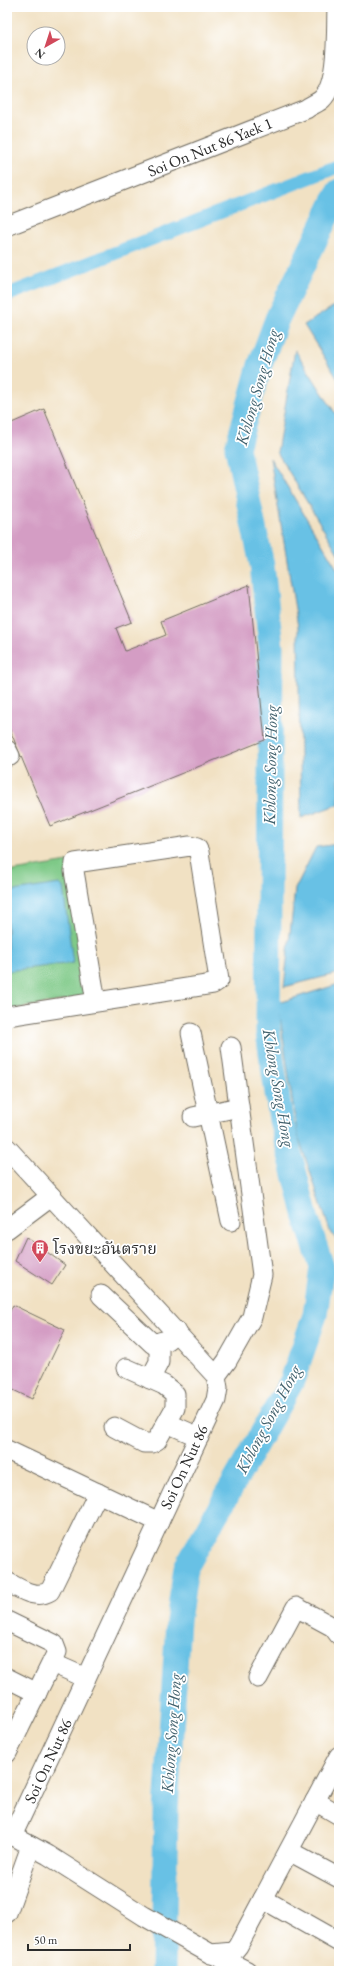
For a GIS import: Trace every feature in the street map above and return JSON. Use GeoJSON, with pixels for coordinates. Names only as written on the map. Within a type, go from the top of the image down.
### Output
{"type":"FeatureCollection","features":[{"type":"Feature","properties":{"kind":"street","name":"Soi On Nut 86 Yaek 1"},"geometry":{"type":"LineString","coordinates":[[7,226],[306,108],[323,98],[329,88],[333,75],[337,7]]}},
{"type":"Feature","properties":{"kind":"street"},"geometry":{"type":"LineString","coordinates":[[7,1016],[213,984],[219,980],[200,852],[197,848],[190,846],[75,863],[74,871],[96,1002]]}},
{"type":"Feature","properties":{"kind":"street"},"geometry":{"type":"LineString","coordinates":[[192,1033],[200,1115],[231,1221]]}},
{"type":"Feature","properties":{"kind":"street"},"geometry":{"type":"LineString","coordinates":[[7,1148],[216,1376],[227,1361],[252,1317],[262,1275],[231,1048]]}},
{"type":"Feature","properties":{"kind":"street"},"geometry":{"type":"LineString","coordinates":[[200,1115],[239,1107]]}},
{"type":"Feature","properties":{"kind":"street"},"geometry":{"type":"LineString","coordinates":[[7,1229],[51,1196]]}},
{"type":"Feature","properties":{"kind":"street"},"geometry":{"type":"LineString","coordinates":[[136,1288],[107,1301],[153,1344],[167,1340],[177,1332]]}},
{"type":"Feature","properties":{"kind":"street"},"geometry":{"type":"LineString","coordinates":[[150,1379],[159,1362],[159,1342]]}},
{"type":"Feature","properties":{"kind":"street"},"geometry":{"type":"LineString","coordinates":[[114,1427],[144,1443],[152,1443],[158,1440],[175,1408],[175,1394],[164,1385],[126,1368]]}},
{"type":"Feature","properties":{"kind":"street","name":"Soi On Nut 86"},"geometry":{"type":"LineString","coordinates":[[216,1376],[218,1388],[216,1400],[86,1678],[10,1835],[31,1846],[184,1939],[247,1971]]}},
{"type":"Feature","properties":{"kind":"street"},"geometry":{"type":"LineString","coordinates":[[167,1423],[198,1437]]}},
{"type":"Feature","properties":{"kind":"street"},"geometry":{"type":"LineString","coordinates":[[7,1450],[159,1522]]}},
{"type":"Feature","properties":{"kind":"street"},"geometry":{"type":"LineString","coordinates":[[7,1582],[33,1594],[42,1596],[50,1591],[98,1493]]}},
{"type":"Feature","properties":{"kind":"street"},"geometry":{"type":"LineString","coordinates":[[258,1678],[296,1607],[333,1627],[339,1635]]}},
{"type":"Feature","properties":{"kind":"street"},"geometry":{"type":"LineString","coordinates":[[7,1621],[54,1644],[57,1652],[7,1753]]}},
{"type":"Feature","properties":{"kind":"street"},"geometry":{"type":"LineString","coordinates":[[52,1663],[86,1678]]}},
{"type":"Feature","properties":{"kind":"street"},"geometry":{"type":"LineString","coordinates":[[7,1678],[37,1693]]}},
{"type":"Feature","properties":{"kind":"street"},"geometry":{"type":"LineString","coordinates":[[212,1954],[233,1952],[289,1851],[339,1756]]}},
{"type":"Feature","properties":{"kind":"street"},"geometry":{"type":"LineString","coordinates":[[315,1801],[339,1815]]}},
{"type":"Feature","properties":{"kind":"street"},"geometry":{"type":"LineString","coordinates":[[7,1913],[31,1846]]}},
{"type":"Feature","properties":{"kind":"street"},"geometry":{"type":"LineString","coordinates":[[289,1851],[339,1878]]}},
{"type":"Feature","properties":{"kind":"street"},"geometry":{"type":"LineString","coordinates":[[263,1899],[339,1942]]}},
{"type":"Feature","properties":{"kind":"green space"},"geometry":{"type":"Polygon","coordinates":[[[68,862],[90,996],[7,1010],[7,872],[68,862]]]}},
{"type":"Feature","properties":{"kind":"water"},"geometry":{"type":"Polygon","coordinates":[[[339,303],[339,381],[304,325],[339,303]]]}},
{"type":"Feature","properties":{"kind":"water"},"geometry":{"type":"Polygon","coordinates":[[[295,350],[339,419],[339,555],[277,452],[295,350]]]}},
{"type":"Feature","properties":{"kind":"water"},"geometry":{"type":"Polygon","coordinates":[[[270,458],[339,572],[339,804],[301,818],[298,627],[270,458]]]}},
{"type":"Feature","properties":{"kind":"water"},"geometry":{"type":"Polygon","coordinates":[[[339,844],[339,973],[284,987],[295,889],[316,847],[339,844]]]}},
{"type":"Feature","properties":{"kind":"water"},"geometry":{"type":"Polygon","coordinates":[[[59,884],[63,887],[73,963],[7,971],[7,892],[59,884]]]}},
{"type":"Feature","properties":{"kind":"water"},"geometry":{"type":"Polygon","coordinates":[[[339,984],[339,1240],[331,1234],[297,1133],[278,1003],[339,984]]]}},
{"type":"Feature","properties":{"kind":"building"},"geometry":{"type":"Polygon","coordinates":[[[44,409],[132,622],[116,628],[125,651],[166,635],[161,621],[249,585],[265,740],[50,826],[7,723],[7,425],[44,409]]]}},
{"type":"Feature","properties":{"kind":"building","name":"โรงขยะอันตราย"},"geometry":{"type":"Polygon","coordinates":[[[26,1237],[65,1265],[52,1285],[15,1261],[26,1237]]]}},
{"type":"Feature","properties":{"kind":"building"},"geometry":{"type":"Polygon","coordinates":[[[13,1305],[65,1330],[32,1399],[7,1387],[7,1317],[13,1305]]]}},
{"type":"Feature","properties":{"kind":"waterway"},"geometry":{"type":"LineString","coordinates":[[7,295],[339,166]]}},
{"type":"Feature","properties":{"kind":"waterway","name":"Khlong Song Hong"},"geometry":{"type":"LineString","coordinates":[[163,1971],[166,1811],[178,1621],[186,1567],[292,1381],[315,1315],[322,1267],[307,1221],[281,1120],[268,1033],[271,647],[262,565],[237,448],[260,365],[277,319],[339,191]]}},
{"type":"Feature","properties":{"kind":"place","name":"โรงขยะอันตราย"},"geometry":{"type":"Point","coordinates":[40,1263]}}]}
